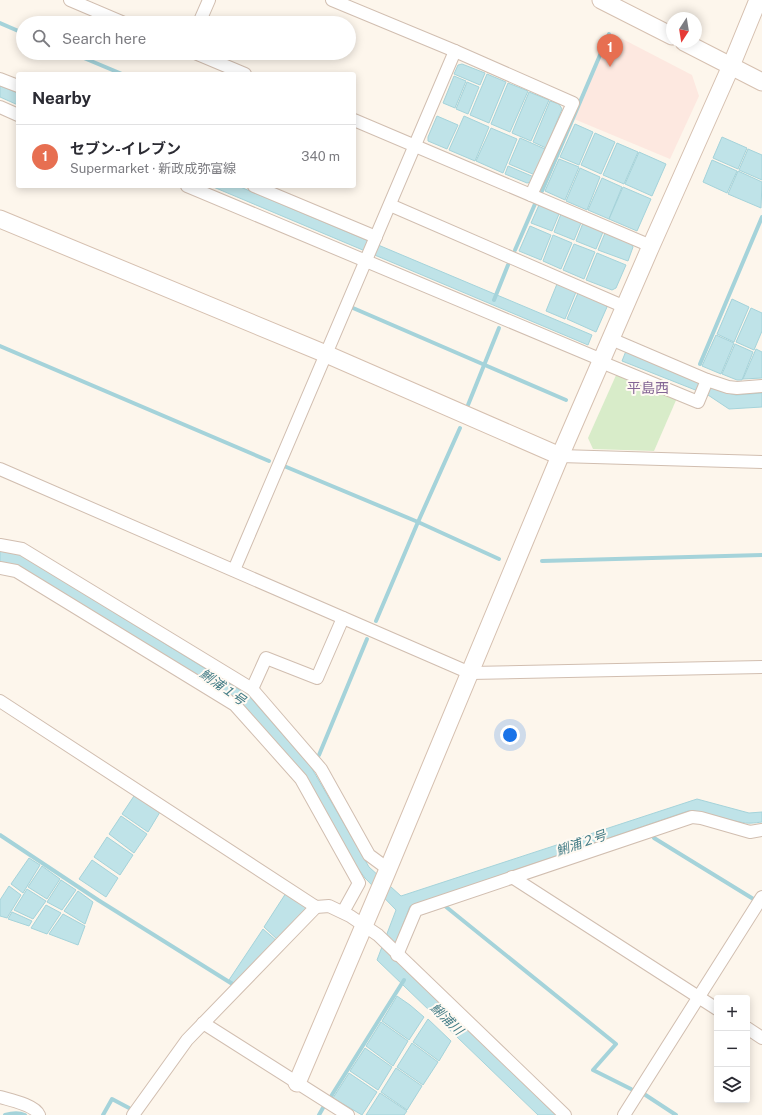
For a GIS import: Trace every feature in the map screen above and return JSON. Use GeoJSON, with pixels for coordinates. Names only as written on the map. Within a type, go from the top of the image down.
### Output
{"type":"FeatureCollection","features":[{"type":"Feature","properties":{"kind":"street"},"geometry":{"type":"LineString","coordinates":[[70,0],[108,16]]}},
{"type":"Feature","properties":{"kind":"street"},"geometry":{"type":"LineString","coordinates":[[202,16],[209,0]]}},
{"type":"Feature","properties":{"kind":"street"},"geometry":{"type":"LineString","coordinates":[[332,0],[455,51],[573,103],[531,196]]}},
{"type":"Feature","properties":{"kind":"street"},"geometry":{"type":"LineString","coordinates":[[601,0],[666,33]]}},
{"type":"Feature","properties":{"kind":"street"},"geometry":{"type":"LineString","coordinates":[[297,1083],[560,456],[731,66],[758,0]]}},
{"type":"Feature","properties":{"kind":"street"},"geometry":{"type":"LineString","coordinates":[[696,48],[762,82]]}},
{"type":"Feature","properties":{"kind":"street"},"geometry":{"type":"LineString","coordinates":[[234,570],[416,146],[455,51]]}},
{"type":"Feature","properties":{"kind":"street"},"geometry":{"type":"LineString","coordinates":[[210,60],[237,72]]}},
{"type":"Feature","properties":{"kind":"street"},"geometry":{"type":"LineString","coordinates":[[0,79],[16,85]]}},
{"type":"Feature","properties":{"kind":"street"},"geometry":{"type":"LineString","coordinates":[[0,107],[16,114]]}},
{"type":"Feature","properties":{"kind":"street"},"geometry":{"type":"LineString","coordinates":[[356,121],[651,246]]}},
{"type":"Feature","properties":{"kind":"street"},"geometry":{"type":"LineString","coordinates":[[192,188],[367,258],[698,402],[707,380]]}},
{"type":"Feature","properties":{"kind":"street"},"geometry":{"type":"LineString","coordinates":[[259,188],[375,239]]}},
{"type":"Feature","properties":{"kind":"street"},"geometry":{"type":"LineString","coordinates":[[390,205],[625,307]]}},
{"type":"Feature","properties":{"kind":"street"},"geometry":{"type":"LineString","coordinates":[[0,219],[326,354],[560,456],[762,462]]}},
{"type":"Feature","properties":{"kind":"street"},"geometry":{"type":"LineString","coordinates":[[611,339],[728,388],[762,386]]}},
{"type":"Feature","properties":{"kind":"street"},"geometry":{"type":"LineString","coordinates":[[0,469],[470,673],[762,667]]}},
{"type":"Feature","properties":{"kind":"street"},"geometry":{"type":"LineString","coordinates":[[0,545],[22,549],[252,689],[321,769],[369,855],[387,871]]}},
{"type":"Feature","properties":{"kind":"street"},"geometry":{"type":"LineString","coordinates":[[0,568],[16,571],[235,705],[301,779],[359,883],[343,912]]}},
{"type":"Feature","properties":{"kind":"street"},"geometry":{"type":"LineString","coordinates":[[252,689],[266,658],[317,678],[343,618]]}},
{"type":"Feature","properties":{"kind":"street"},"geometry":{"type":"LineString","coordinates":[[1,706],[316,907],[329,906],[343,912],[378,935],[565,1115]]}},
{"type":"Feature","properties":{"kind":"street"},"geometry":{"type":"LineString","coordinates":[[395,952],[416,910],[692,817],[701,818],[750,832],[762,830]]}},
{"type":"Feature","properties":{"kind":"street"},"geometry":{"type":"LineString","coordinates":[[512,877],[714,1007]]}},
{"type":"Feature","properties":{"kind":"street"},"geometry":{"type":"LineString","coordinates":[[624,1115],[762,897]]}},
{"type":"Feature","properties":{"kind":"street"},"geometry":{"type":"LineString","coordinates":[[133,1115],[187,1040],[316,907]]}},
{"type":"Feature","properties":{"kind":"street"},"geometry":{"type":"LineString","coordinates":[[203,1023],[348,1115]]}},
{"type":"Feature","properties":{"kind":"street"},"geometry":{"type":"LineString","coordinates":[[750,1030],[762,1038]]}},
{"type":"Feature","properties":{"kind":"street"},"geometry":{"type":"LineString","coordinates":[[0,1097],[25,1105],[38,1112],[39,1115]]}},
{"type":"Feature","properties":{"kind":"shaded area"},"geometry":{"type":"Polygon","coordinates":[[[611,33],[692,75],[699,96],[670,159],[574,119],[611,33]]]}},
{"type":"Feature","properties":{"kind":"green space"},"geometry":{"type":"Polygon","coordinates":[[[617,373],[677,398],[654,451],[593,449],[588,438],[617,373]]]}},
{"type":"Feature","properties":{"kind":"water"},"geometry":{"type":"Polygon","coordinates":[[[462,64],[485,73],[480,85],[454,74],[458,65],[462,64]]]}},
{"type":"Feature","properties":{"kind":"water"},"geometry":{"type":"Polygon","coordinates":[[[487,74],[506,82],[489,123],[470,115],[487,74]]]}},
{"type":"Feature","properties":{"kind":"water"},"geometry":{"type":"Polygon","coordinates":[[[454,76],[466,81],[455,108],[443,103],[454,76]]]}},
{"type":"Feature","properties":{"kind":"water"},"geometry":{"type":"Polygon","coordinates":[[[467,82],[479,87],[468,114],[456,109],[467,82]]]}},
{"type":"Feature","properties":{"kind":"water"},"geometry":{"type":"Polygon","coordinates":[[[508,83],[528,91],[510,132],[491,124],[508,83]]]}},
{"type":"Feature","properties":{"kind":"water"},"geometry":{"type":"Polygon","coordinates":[[[0,86],[16,92],[16,104],[0,97],[0,86]]]}},
{"type":"Feature","properties":{"kind":"water"},"geometry":{"type":"Polygon","coordinates":[[[529,92],[549,100],[531,141],[512,133],[529,92]]]}},
{"type":"Feature","properties":{"kind":"water"},"geometry":{"type":"Polygon","coordinates":[[[550,101],[559,104],[562,109],[546,148],[533,142],[550,101]]]}},
{"type":"Feature","properties":{"kind":"water"},"geometry":{"type":"Polygon","coordinates":[[[437,116],[458,125],[447,149],[428,141],[428,137],[437,116]]]}},
{"type":"Feature","properties":{"kind":"water"},"geometry":{"type":"Polygon","coordinates":[[[464,116],[489,127],[475,161],[449,150],[464,116]]]}},
{"type":"Feature","properties":{"kind":"water"},"geometry":{"type":"Polygon","coordinates":[[[575,124],[593,132],[579,165],[560,157],[575,124]]]}},
{"type":"Feature","properties":{"kind":"water"},"geometry":{"type":"Polygon","coordinates":[[[491,128],[517,139],[503,173],[476,161],[491,128]]]}},
{"type":"Feature","properties":{"kind":"water"},"geometry":{"type":"Polygon","coordinates":[[[595,133],[615,142],[601,174],[581,165],[595,133]]]}},
{"type":"Feature","properties":{"kind":"water"},"geometry":{"type":"Polygon","coordinates":[[[722,137],[747,148],[738,169],[713,158],[722,137]]]}},
{"type":"Feature","properties":{"kind":"water"},"geometry":{"type":"Polygon","coordinates":[[[520,138],[545,149],[535,175],[509,164],[520,138]]]}},
{"type":"Feature","properties":{"kind":"water"},"geometry":{"type":"Polygon","coordinates":[[[617,143],[638,152],[624,184],[603,175],[617,143]]]}},
{"type":"Feature","properties":{"kind":"water"},"geometry":{"type":"Polygon","coordinates":[[[748,149],[762,155],[762,180],[739,170],[748,149]]]}},
{"type":"Feature","properties":{"kind":"water"},"geometry":{"type":"Polygon","coordinates":[[[639,152],[666,164],[652,196],[625,184],[639,152]]]}},
{"type":"Feature","properties":{"kind":"water"},"geometry":{"type":"Polygon","coordinates":[[[559,159],[579,167],[565,200],[545,191],[559,159]]]}},
{"type":"Feature","properties":{"kind":"water"},"geometry":{"type":"Polygon","coordinates":[[[712,160],[737,171],[727,193],[703,182],[712,160]]]}},
{"type":"Feature","properties":{"kind":"water"},"geometry":{"type":"Polygon","coordinates":[[[508,166],[534,177],[532,182],[527,183],[505,174],[508,166]]]}},
{"type":"Feature","properties":{"kind":"water"},"geometry":{"type":"Polygon","coordinates":[[[580,168],[600,177],[587,210],[566,201],[580,168]]]}},
{"type":"Feature","properties":{"kind":"water"},"geometry":{"type":"Polygon","coordinates":[[[738,171],[762,182],[761,208],[728,194],[738,171]]]}},
{"type":"Feature","properties":{"kind":"water"},"geometry":{"type":"Polygon","coordinates":[[[602,178],[622,187],[609,219],[588,210],[602,178]]]}},
{"type":"Feature","properties":{"kind":"water"},"geometry":{"type":"Polygon","coordinates":[[[623,187],[651,199],[637,231],[609,219],[623,187]]]}},
{"type":"Feature","properties":{"kind":"water"},"geometry":{"type":"Polygon","coordinates":[[[216,188],[243,188],[592,335],[588,345],[216,188]]]}},
{"type":"Feature","properties":{"kind":"water"},"geometry":{"type":"Polygon","coordinates":[[[539,205],[559,214],[552,231],[531,223],[539,205]]]}},
{"type":"Feature","properties":{"kind":"water"},"geometry":{"type":"Polygon","coordinates":[[[561,214],[581,223],[574,240],[554,232],[561,214]]]}},
{"type":"Feature","properties":{"kind":"water"},"geometry":{"type":"Polygon","coordinates":[[[583,223],[603,232],[596,249],[576,241],[583,223]]]}},
{"type":"Feature","properties":{"kind":"water"},"geometry":{"type":"Polygon","coordinates":[[[530,226],[551,235],[541,260],[519,251],[530,226]]]}},
{"type":"Feature","properties":{"kind":"water"},"geometry":{"type":"Polygon","coordinates":[[[605,233],[631,243],[633,247],[628,261],[598,250],[605,233]]]}},
{"type":"Feature","properties":{"kind":"water"},"geometry":{"type":"Polygon","coordinates":[[[553,235],[572,243],[561,269],[543,261],[553,235]]]}},
{"type":"Feature","properties":{"kind":"water"},"geometry":{"type":"Polygon","coordinates":[[[574,244],[595,252],[584,279],[563,270],[574,244]]]}},
{"type":"Feature","properties":{"kind":"water"},"geometry":{"type":"Polygon","coordinates":[[[597,253],[626,265],[616,288],[612,290],[586,280],[597,253]]]}},
{"type":"Feature","properties":{"kind":"water"},"geometry":{"type":"Polygon","coordinates":[[[557,284],[576,292],[565,319],[546,311],[557,284]]]}},
{"type":"Feature","properties":{"kind":"water"},"geometry":{"type":"Polygon","coordinates":[[[578,293],[604,304],[607,307],[596,332],[567,319],[578,293]]]}},
{"type":"Feature","properties":{"kind":"water"},"geometry":{"type":"Polygon","coordinates":[[[732,299],[749,307],[734,342],[717,334],[732,299]]]}},
{"type":"Feature","properties":{"kind":"water"},"geometry":{"type":"Polygon","coordinates":[[[751,308],[762,313],[762,331],[754,350],[736,342],[751,308]]]}},
{"type":"Feature","properties":{"kind":"water"},"geometry":{"type":"Polygon","coordinates":[[[716,335],[734,343],[721,374],[702,366],[716,335]]]}},
{"type":"Feature","properties":{"kind":"water"},"geometry":{"type":"Polygon","coordinates":[[[735,344],[753,352],[742,380],[737,380],[722,374],[735,344]]]}},
{"type":"Feature","properties":{"kind":"water"},"geometry":{"type":"Polygon","coordinates":[[[756,349],[762,352],[762,378],[743,379],[756,349]]]}},
{"type":"Feature","properties":{"kind":"water"},"geometry":{"type":"Polygon","coordinates":[[[626,351],[728,393],[736,395],[762,393],[762,407],[729,409],[708,395],[622,361],[626,351]]]}},
{"type":"Feature","properties":{"kind":"water"},"geometry":{"type":"Polygon","coordinates":[[[0,551],[21,555],[248,695],[311,767],[369,867],[401,896],[697,799],[749,813],[762,812],[762,822],[743,823],[701,812],[688,811],[410,906],[391,956],[556,1115],[538,1115],[377,960],[396,910],[365,878],[242,704],[0,562],[0,551]]]}},
{"type":"Feature","properties":{"kind":"water"},"geometry":{"type":"Polygon","coordinates":[[[134,796],[160,812],[148,832],[122,814],[134,796]]]}},
{"type":"Feature","properties":{"kind":"water"},"geometry":{"type":"Polygon","coordinates":[[[121,816],[147,834],[134,853],[109,834],[121,816]]]}},
{"type":"Feature","properties":{"kind":"water"},"geometry":{"type":"Polygon","coordinates":[[[107,837],[133,855],[120,875],[94,857],[107,837]]]}},
{"type":"Feature","properties":{"kind":"water"},"geometry":{"type":"Polygon","coordinates":[[[29,858],[40,865],[23,893],[11,884],[29,858]]]}},
{"type":"Feature","properties":{"kind":"water"},"geometry":{"type":"Polygon","coordinates":[[[92,860],[118,878],[106,897],[79,879],[92,860]]]}},
{"type":"Feature","properties":{"kind":"water"},"geometry":{"type":"Polygon","coordinates":[[[42,866],[60,879],[47,899],[28,887],[42,866]]]}},
{"type":"Feature","properties":{"kind":"water"},"geometry":{"type":"Polygon","coordinates":[[[61,880],[76,890],[62,910],[47,902],[61,880]]]}},
{"type":"Feature","properties":{"kind":"water"},"geometry":{"type":"Polygon","coordinates":[[[9,886],[21,895],[7,918],[0,916],[0,900],[9,886]]]}},
{"type":"Feature","properties":{"kind":"water"},"geometry":{"type":"Polygon","coordinates":[[[27,889],[46,901],[33,919],[14,910],[27,889]]]}},
{"type":"Feature","properties":{"kind":"water"},"geometry":{"type":"Polygon","coordinates":[[[78,891],[93,902],[85,924],[64,911],[78,891]]]}},
{"type":"Feature","properties":{"kind":"water"},"geometry":{"type":"Polygon","coordinates":[[[286,893],[307,907],[307,912],[279,941],[264,927],[286,893]]]}},
{"type":"Feature","properties":{"kind":"water"},"geometry":{"type":"Polygon","coordinates":[[[46,905],[61,913],[47,934],[31,928],[46,905]]]}},
{"type":"Feature","properties":{"kind":"water"},"geometry":{"type":"Polygon","coordinates":[[[12,912],[32,921],[29,926],[8,919],[12,912]]]}},
{"type":"Feature","properties":{"kind":"water"},"geometry":{"type":"Polygon","coordinates":[[[63,914],[85,926],[78,945],[49,934],[63,914]]]}},
{"type":"Feature","properties":{"kind":"water"},"geometry":{"type":"Polygon","coordinates":[[[263,929],[278,942],[236,984],[229,980],[263,929]]]}},
{"type":"Feature","properties":{"kind":"water"},"geometry":{"type":"Polygon","coordinates":[[[397,996],[424,1017],[409,1040],[382,1021],[397,996]]]}},
{"type":"Feature","properties":{"kind":"water"},"geometry":{"type":"Polygon","coordinates":[[[428,1019],[451,1041],[439,1061],[413,1042],[428,1019]]]}},
{"type":"Feature","properties":{"kind":"water"},"geometry":{"type":"Polygon","coordinates":[[[381,1022],[408,1041],[393,1066],[366,1046],[381,1022]]]}},
{"type":"Feature","properties":{"kind":"water"},"geometry":{"type":"Polygon","coordinates":[[[412,1043],[438,1062],[423,1085],[397,1067],[412,1043]]]}},
{"type":"Feature","properties":{"kind":"water"},"geometry":{"type":"Polygon","coordinates":[[[365,1048],[392,1067],[378,1090],[350,1071],[365,1048]]]}},
{"type":"Feature","properties":{"kind":"water"},"geometry":{"type":"Polygon","coordinates":[[[396,1068],[422,1086],[407,1110],[381,1092],[396,1068]]]}},
{"type":"Feature","properties":{"kind":"water"},"geometry":{"type":"Polygon","coordinates":[[[349,1073],[377,1092],[362,1115],[333,1098],[349,1073]]]}},
{"type":"Feature","properties":{"kind":"water"},"geometry":{"type":"Polygon","coordinates":[[[380,1093],[407,1111],[404,1115],[366,1115],[380,1093]]]}},
{"type":"Feature","properties":{"kind":"waterway"},"geometry":{"type":"LineString","coordinates":[[0,23],[16,30]]}},
{"type":"Feature","properties":{"kind":"waterway"},"geometry":{"type":"LineString","coordinates":[[542,191],[609,34]]}},
{"type":"Feature","properties":{"kind":"waterway"},"geometry":{"type":"LineString","coordinates":[[89,60],[117,72]]}},
{"type":"Feature","properties":{"kind":"waterway"},"geometry":{"type":"LineString","coordinates":[[515,250],[535,204]]}},
{"type":"Feature","properties":{"kind":"waterway"},"geometry":{"type":"LineString","coordinates":[[700,364],[762,217]]}},
{"type":"Feature","properties":{"kind":"waterway"},"geometry":{"type":"LineString","coordinates":[[494,300],[508,265]]}},
{"type":"Feature","properties":{"kind":"waterway"},"geometry":{"type":"LineString","coordinates":[[353,308],[566,400]]}},
{"type":"Feature","properties":{"kind":"waterway"},"geometry":{"type":"LineString","coordinates":[[468,405],[499,328]]}},
{"type":"Feature","properties":{"kind":"waterway"},"geometry":{"type":"LineString","coordinates":[[0,346],[269,461]]}},
{"type":"Feature","properties":{"kind":"waterway"},"geometry":{"type":"LineString","coordinates":[[376,621],[460,428]]}},
{"type":"Feature","properties":{"kind":"waterway"},"geometry":{"type":"LineString","coordinates":[[284,466],[418,522],[499,559]]}},
{"type":"Feature","properties":{"kind":"waterway"},"geometry":{"type":"LineString","coordinates":[[542,561],[762,555]]}},
{"type":"Feature","properties":{"kind":"waterway"},"geometry":{"type":"LineString","coordinates":[[319,755],[367,639]]}},
{"type":"Feature","properties":{"kind":"waterway"},"geometry":{"type":"LineString","coordinates":[[0,835],[98,900],[234,985]]}},
{"type":"Feature","properties":{"kind":"waterway"},"geometry":{"type":"LineString","coordinates":[[654,838],[755,900]]}},
{"type":"Feature","properties":{"kind":"waterway"},"geometry":{"type":"LineString","coordinates":[[445,906],[616,1044],[593,1070],[631,1089]]}},
{"type":"Feature","properties":{"kind":"waterway"},"geometry":{"type":"LineString","coordinates":[[330,1098],[404,980]]}},
{"type":"Feature","properties":{"kind":"waterway"},"geometry":{"type":"LineString","coordinates":[[644,1094],[676,1115]]}},
{"type":"Feature","properties":{"kind":"waterway"},"geometry":{"type":"LineString","coordinates":[[103,1115],[112,1099],[129,1108]]}},
{"type":"Feature","properties":{"kind":"waterway"},"geometry":{"type":"LineString","coordinates":[[319,1115],[324,1106]]}},
{"type":"Feature","properties":{"kind":"waterway"},"geometry":{"type":"LineString","coordinates":[[5,1115],[15,1113],[25,1115]]}},
{"type":"Feature","properties":{"kind":"place","name":"セブン-イレブン"},"geometry":{"type":"Point","coordinates":[610,67]}},
{"type":"Feature","properties":{"kind":"district","name":"平島西"},"geometry":{"type":"Point","coordinates":[648,388]}},
{"type":"Feature","properties":{"kind":"water label","name":"鯏浦１号"},"geometry":{"type":"Point","coordinates":[223,687]}},
{"type":"Feature","properties":{"kind":"water label","name":"鯏浦２号"},"geometry":{"type":"Point","coordinates":[581,843]}},
{"type":"Feature","properties":{"kind":"water label","name":"鯏浦川"},"geometry":{"type":"Point","coordinates":[447,1019]}}]}
